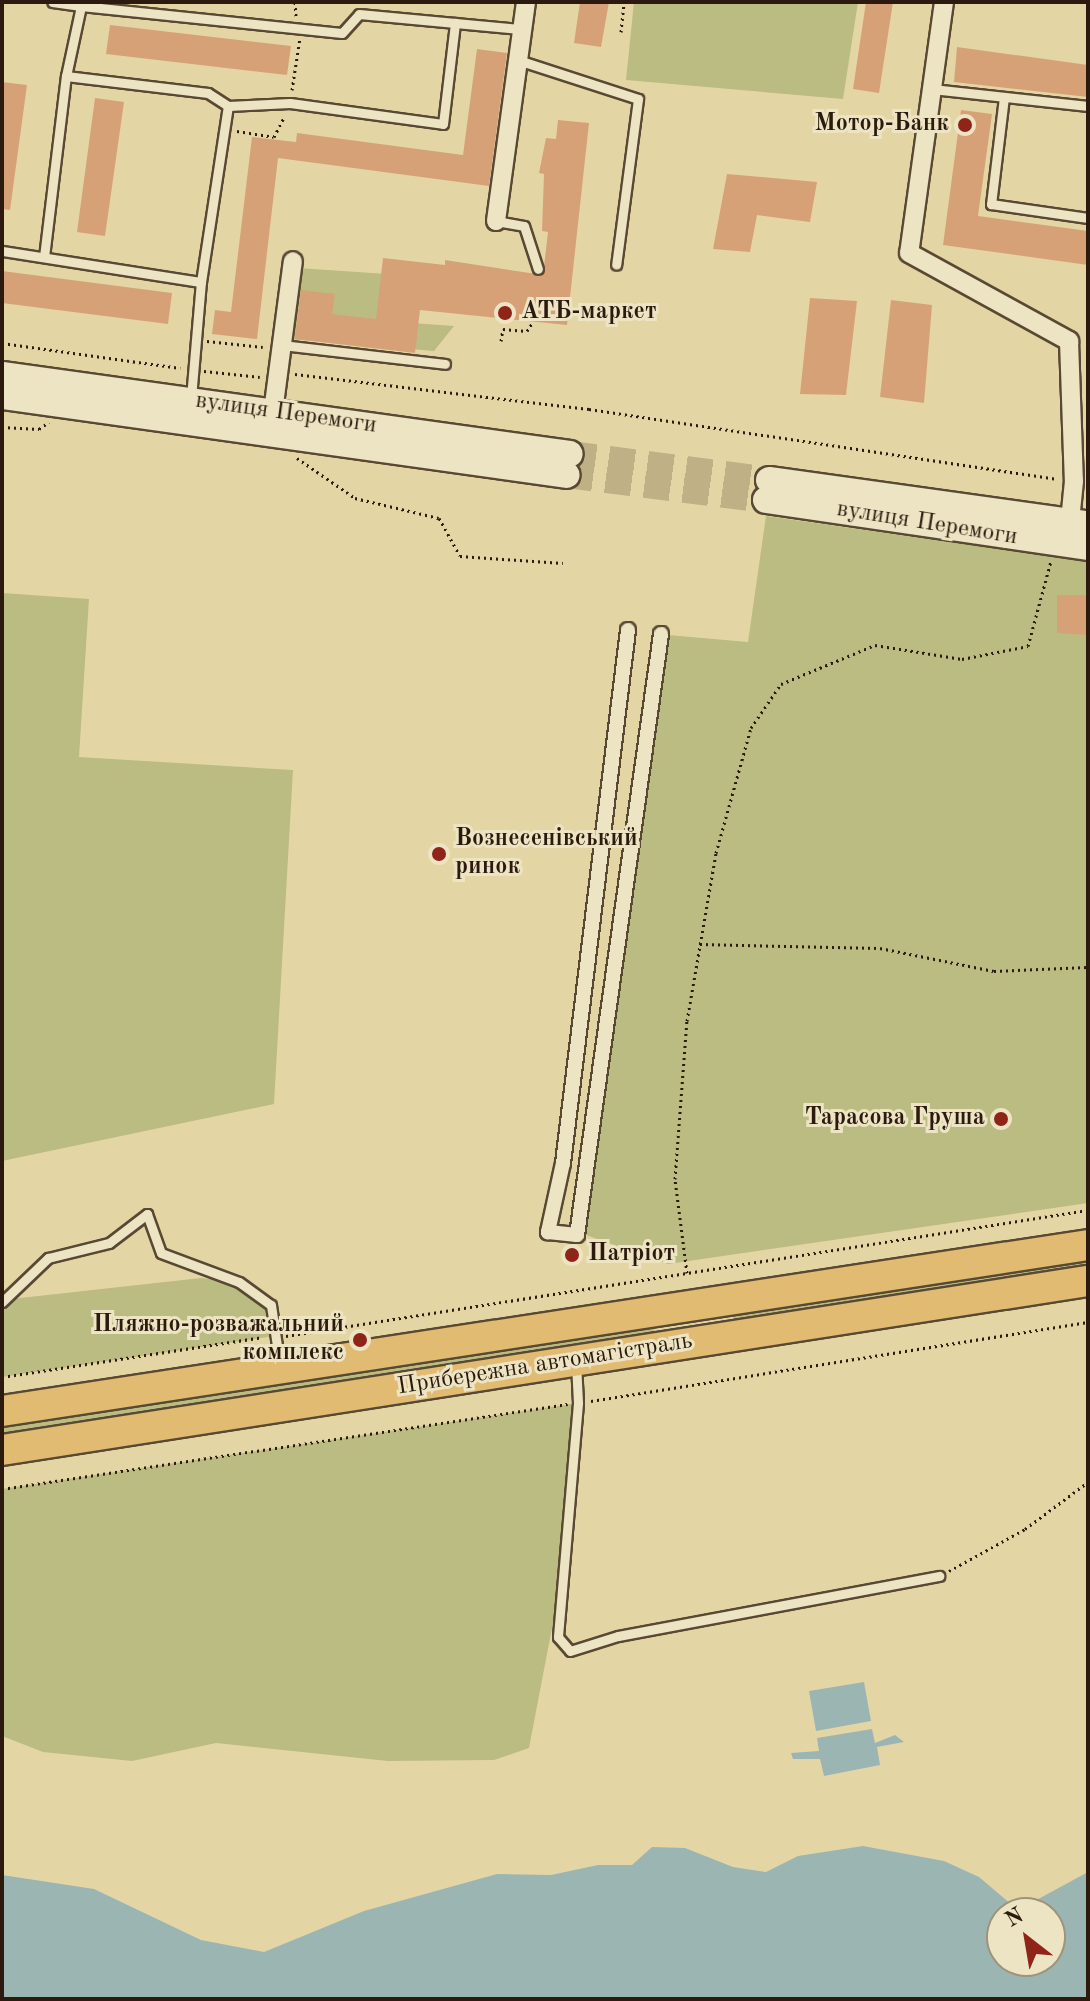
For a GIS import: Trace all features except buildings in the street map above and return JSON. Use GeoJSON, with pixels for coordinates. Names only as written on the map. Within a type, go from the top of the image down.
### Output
{"type":"FeatureCollection","features":[{"type":"Feature","properties":{"kind":"main road","name":"вулиця Перемоги"},"geometry":{"type":"LineString","coordinates":[[2,375],[273,412],[568,464],[2,396]]}},
{"type":"Feature","properties":{"kind":"main road","name":"вулиця Перемоги"},"geometry":{"type":"LineString","coordinates":[[767,490],[1073,539]]}},
{"type":"Feature","properties":{"kind":"main road","name":"Прибережна автомагістраль"},"geometry":{"type":"LineString","coordinates":[[2,1411],[1088,1245]]}},
{"type":"Feature","properties":{"kind":"main road","name":"Прибережна автомагістраль"},"geometry":{"type":"LineString","coordinates":[[2,1450],[1088,1281]]}},
{"type":"Feature","properties":{"kind":"main road"},"geometry":{"type":"LineString","coordinates":[[732,1336],[717,1332],[716,1322],[719,1309],[740,1300]]}},
{"type":"Feature","properties":{"kind":"main road"},"geometry":{"type":"LineString","coordinates":[[645,1315],[674,1317],[677,1338],[670,1345]]}},
{"type":"Feature","properties":{"kind":"street"},"geometry":{"type":"LineString","coordinates":[[496,221],[526,2]]}},
{"type":"Feature","properties":{"kind":"street"},"geometry":{"type":"LineString","coordinates":[[944,2],[909,253],[1069,341],[1073,539]]}},
{"type":"Feature","properties":{"kind":"street"},"geometry":{"type":"LineString","coordinates":[[273,412],[293,261]]}},
{"type":"Feature","properties":{"kind":"street"},"geometry":{"type":"LineString","coordinates":[[628,630],[563,1163],[548,1232],[577,1235],[661,634]]}},
{"type":"Feature","properties":{"kind":"lane"},"geometry":{"type":"LineString","coordinates":[[52,2],[342,33],[359,14],[522,29]]}},
{"type":"Feature","properties":{"kind":"lane"},"geometry":{"type":"LineString","coordinates":[[44,257],[66,76],[81,6]]}},
{"type":"Feature","properties":{"kind":"lane"},"geometry":{"type":"LineString","coordinates":[[66,76],[208,93],[228,106],[291,98],[443,124],[455,23]]}},
{"type":"Feature","properties":{"kind":"lane"},"geometry":{"type":"LineString","coordinates":[[518,60],[638,99],[616,265]]}},
{"type":"Feature","properties":{"kind":"lane"},"geometry":{"type":"LineString","coordinates":[[932,89],[1088,106]]}},
{"type":"Feature","properties":{"kind":"lane"},"geometry":{"type":"LineString","coordinates":[[1004,97],[991,204],[1088,218]]}},
{"type":"Feature","properties":{"kind":"lane"},"geometry":{"type":"LineString","coordinates":[[191,401],[201,282],[228,106]]}},
{"type":"Feature","properties":{"kind":"lane"},"geometry":{"type":"LineString","coordinates":[[496,221],[524,226],[538,269]]}},
{"type":"Feature","properties":{"kind":"lane"},"geometry":{"type":"LineString","coordinates":[[2,251],[201,282]]}},
{"type":"Feature","properties":{"kind":"lane"},"geometry":{"type":"LineString","coordinates":[[282,347],[445,364]]}},
{"type":"Feature","properties":{"kind":"lane"},"geometry":{"type":"LineString","coordinates":[[2,1302],[48,1258],[109,1243],[147,1214],[161,1253],[239,1282],[271,1305],[281,1369]]}},
{"type":"Feature","properties":{"kind":"lane"},"geometry":{"type":"LineString","coordinates":[[576,1360],[578,1403],[558,1637],[570,1651],[618,1636],[939,1576]]}},
{"type":"Feature","properties":{"kind":"path"},"geometry":{"type":"LineString","coordinates":[[274,137],[291,98],[301,30],[295,2]]}},
{"type":"Feature","properties":{"kind":"path"},"geometry":{"type":"LineString","coordinates":[[621,32],[624,2]]}},
{"type":"Feature","properties":{"kind":"path"},"geometry":{"type":"LineString","coordinates":[[226,129],[281,139]]}},
{"type":"Feature","properties":{"kind":"path"},"geometry":{"type":"LineString","coordinates":[[501,341],[503,329],[527,331],[533,322]]}},
{"type":"Feature","properties":{"kind":"path"},"geometry":{"type":"LineString","coordinates":[[196,340],[282,347]]}},
{"type":"Feature","properties":{"kind":"path"},"geometry":{"type":"LineString","coordinates":[[2,343],[193,370],[279,376],[589,409],[1074,481]]}},
{"type":"Feature","properties":{"kind":"path"},"geometry":{"type":"LineString","coordinates":[[287,451],[355,498],[439,518],[460,556],[563,563]]}},
{"type":"Feature","properties":{"kind":"path"},"geometry":{"type":"LineString","coordinates":[[687,1273],[675,1179],[687,1021],[716,853],[751,728],[781,684],[875,645],[962,659],[1028,646],[1073,539]]}},
{"type":"Feature","properties":{"kind":"path"},"geometry":{"type":"LineString","coordinates":[[700,944],[880,948],[994,971],[1088,967]]}},
{"type":"Feature","properties":{"kind":"path"},"geometry":{"type":"LineString","coordinates":[[2,1377],[1088,1210]]}},
{"type":"Feature","properties":{"kind":"path"},"geometry":{"type":"LineString","coordinates":[[2,1489],[578,1403],[1088,1322]]}},
{"type":"Feature","properties":{"kind":"path"},"geometry":{"type":"LineString","coordinates":[[939,1576],[1025,1529],[1088,1482]]}},
{"type":"Feature","properties":{"kind":"green space"},"geometry":{"type":"Polygon","coordinates":[[[634,2],[858,2],[843,99],[626,80],[634,2]]]}},
{"type":"Feature","properties":{"kind":"green space"},"geometry":{"type":"Polygon","coordinates":[[[298,268],[387,274],[384,321],[454,326],[434,351],[290,339],[298,268]]]}},
{"type":"Feature","properties":{"kind":"green space"},"geometry":{"type":"Polygon","coordinates":[[[766,516],[1088,562],[1088,1203],[668,1264],[583,1234],[668,635],[748,642],[766,516]]]}},
{"type":"Feature","properties":{"kind":"green space"},"geometry":{"type":"Polygon","coordinates":[[[2,593],[89,599],[79,757],[293,770],[274,1104],[2,1161],[2,593]]]}},
{"type":"Feature","properties":{"kind":"green space"},"geometry":{"type":"Polygon","coordinates":[[[1088,1259],[1088,1271],[735,1328],[733,1315],[1088,1259]]]}},
{"type":"Feature","properties":{"kind":"green space"},"geometry":{"type":"Polygon","coordinates":[[[201,1278],[239,1282],[271,1305],[274,1336],[2,1377],[2,1300],[201,1278]]]}},
{"type":"Feature","properties":{"kind":"green space"},"geometry":{"type":"Polygon","coordinates":[[[653,1327],[657,1337],[2,1436],[2,1426],[653,1327]]]}},
{"type":"Feature","properties":{"kind":"green space"},"geometry":{"type":"Polygon","coordinates":[[[578,1403],[561,1581],[529,1748],[494,1760],[388,1761],[216,1743],[132,1761],[43,1752],[2,1736],[2,1489],[578,1403]]]}},
{"type":"Feature","properties":{"kind":"water"},"geometry":{"type":"Polygon","coordinates":[[[864,1682],[871,1721],[816,1731],[809,1691],[864,1682]]]}},
{"type":"Feature","properties":{"kind":"water"},"geometry":{"type":"Polygon","coordinates":[[[872,1729],[875,1743],[895,1735],[904,1742],[877,1747],[880,1765],[824,1776],[820,1759],[793,1759],[791,1753],[819,1751],[817,1738],[872,1729]]]}},
{"type":"Feature","properties":{"kind":"water"},"geometry":{"type":"Polygon","coordinates":[[[863,1846],[944,1861],[979,1877],[1003,1897],[986,1897],[986,1977],[1066,1977],[1066,1897],[1042,1897],[1088,1872],[1088,1999],[2,1999],[2,1875],[94,1889],[201,1940],[264,1952],[364,1911],[497,1874],[551,1875],[598,1865],[632,1865],[652,1847],[685,1848],[733,1867],[766,1872],[798,1856],[863,1846]]]}},
{"type":"Feature","properties":{"kind":"tunnel"},"geometry":{"type":"LineString","coordinates":[[570,454],[769,480]]}},
{"type":"Feature","properties":{"kind":"tunnel"},"geometry":{"type":"LineString","coordinates":[[567,475],[766,500]]}},
{"type":"Feature","properties":{"kind":"place","name":"Мотор-Банк"},"geometry":{"type":"Point","coordinates":[965,125]}},
{"type":"Feature","properties":{"kind":"place","name":"АТБ-маркет"},"geometry":{"type":"Point","coordinates":[505,313]}},
{"type":"Feature","properties":{"kind":"place","name":"Вознесенівський ринок"},"geometry":{"type":"Point","coordinates":[439,854]}},
{"type":"Feature","properties":{"kind":"place","name":"Тарасова Груша"},"geometry":{"type":"Point","coordinates":[1001,1119]}},
{"type":"Feature","properties":{"kind":"place","name":"Патріот"},"geometry":{"type":"Point","coordinates":[572,1255]}},
{"type":"Feature","properties":{"kind":"place","name":"Пляжно-розважальний комплекс"},"geometry":{"type":"Point","coordinates":[360,1340]}}]}
